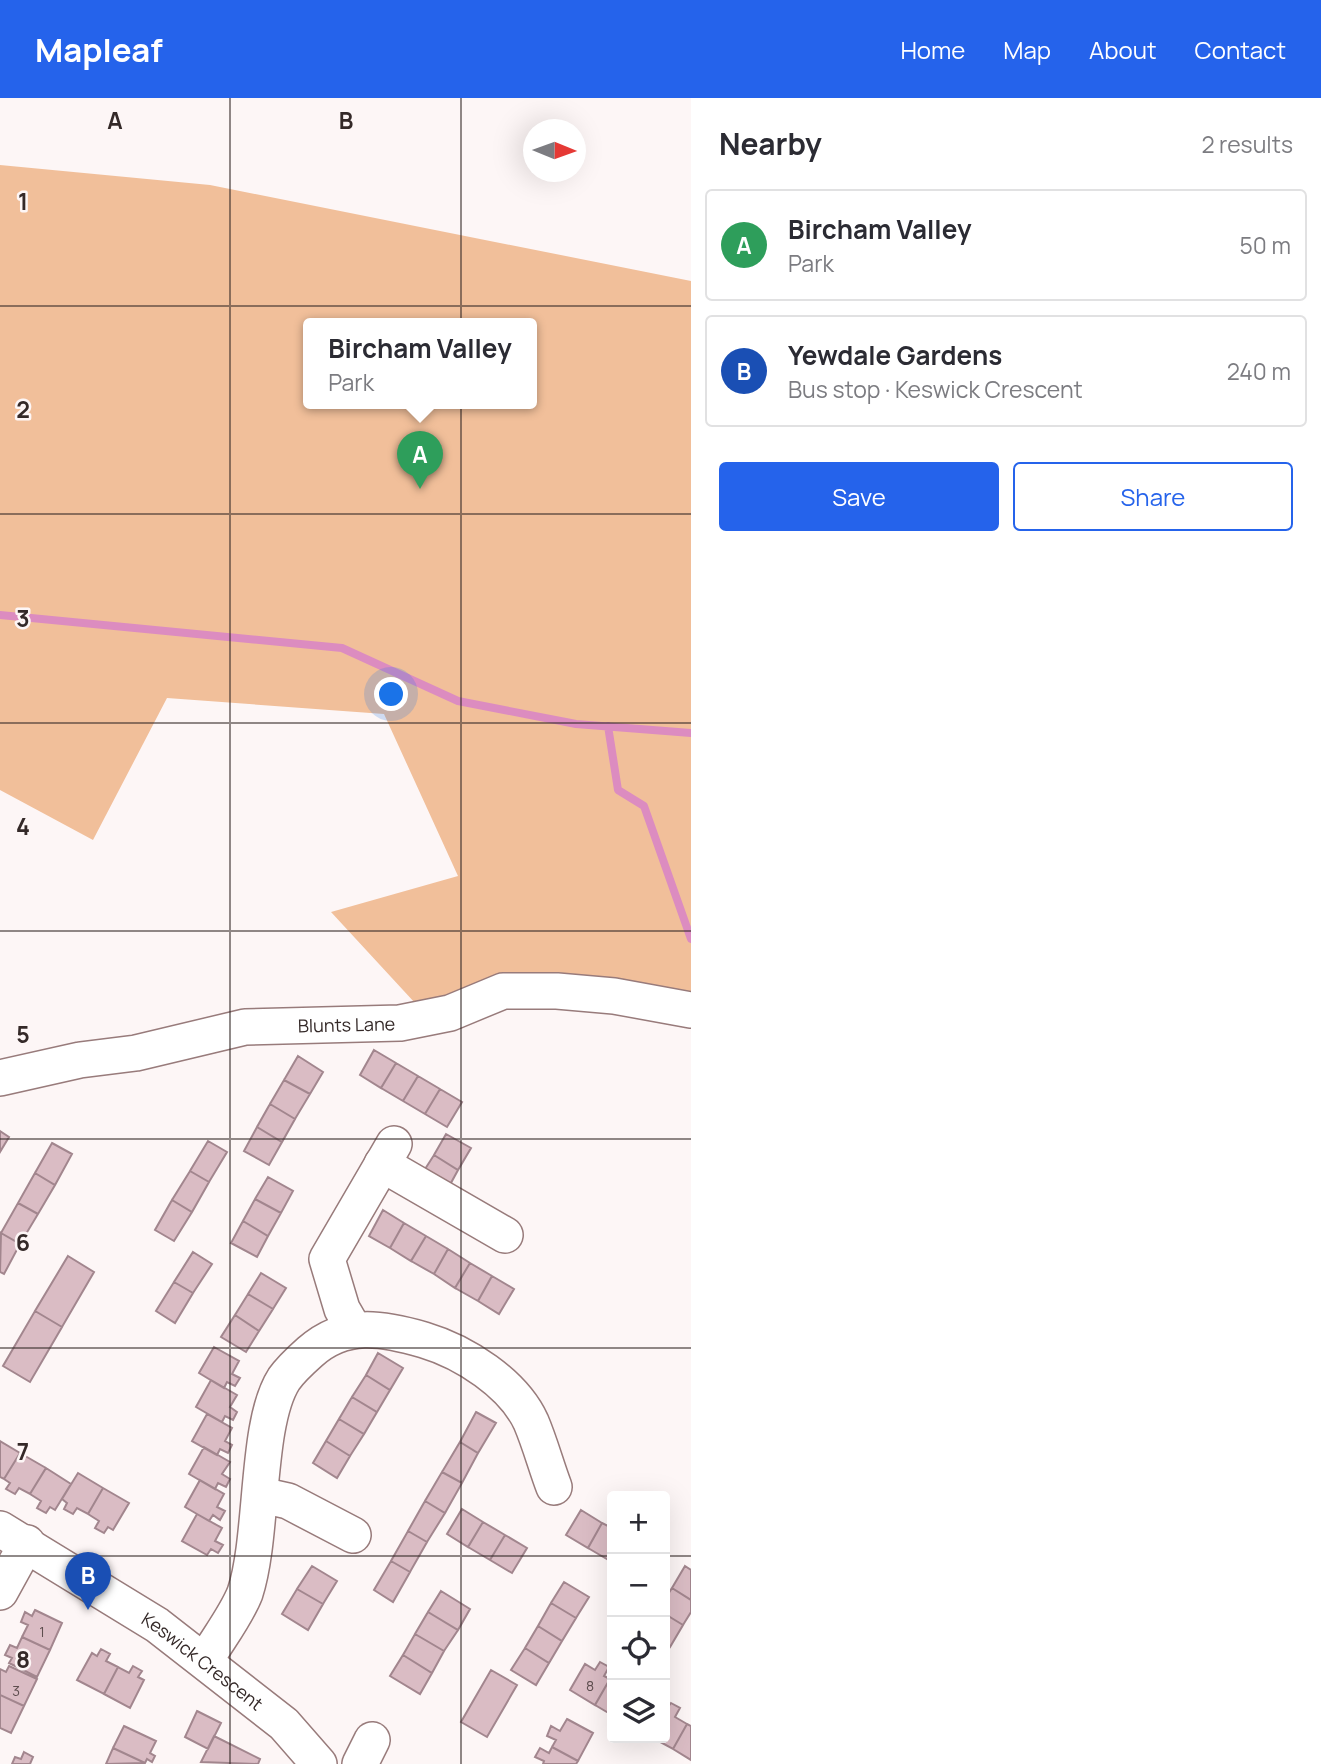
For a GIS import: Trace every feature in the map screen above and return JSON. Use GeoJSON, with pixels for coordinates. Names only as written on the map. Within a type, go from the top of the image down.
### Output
{"type":"FeatureCollection","features":[{"type":"Feature","properties":{"kind":"street","name":"Blunts Lane"},"geometry":{"type":"LineString","coordinates":[[0,1078],[80,1060],[136,1053],[245,1027],[400,1023],[450,1013],[503,991],[580,993],[691,1010]]}},
{"type":"Feature","properties":{"kind":"street"},"geometry":{"type":"LineString","coordinates":[[353,1328],[342,1310],[327,1259],[388,1154],[505,1235]]}},
{"type":"Feature","properties":{"kind":"street"},"geometry":{"type":"LineString","coordinates":[[205,1661],[244,1593],[261,1495],[268,1431],[284,1380],[317,1346],[353,1328],[397,1332],[437,1344],[471,1360],[507,1390],[530,1420],[554,1487]]}},
{"type":"Feature","properties":{"kind":"street"},"geometry":{"type":"LineString","coordinates":[[261,1495],[288,1501],[353,1535]]}},
{"type":"Feature","properties":{"kind":"street"},"geometry":{"type":"LineString","coordinates":[[0,1592],[13,1536]]}},
{"type":"Feature","properties":{"kind":"street","name":"Keswick Crescent"},"geometry":{"type":"LineString","coordinates":[[13,1536],[157,1625],[284,1724],[319,1764]]}},
{"type":"Feature","properties":{"kind":"shaded area"},"geometry":{"type":"Polygon","coordinates":[[[0,165],[210,185],[691,281],[691,1008],[415,1003],[331,912],[458,876],[384,714],[167,698],[93,840],[0,790],[0,165]]]}},
{"type":"Feature","properties":{"kind":"building"},"geometry":{"type":"Polygon","coordinates":[[[374,1050],[396,1063],[381,1088],[360,1075],[374,1050]]]}},
{"type":"Feature","properties":{"kind":"building"},"geometry":{"type":"Polygon","coordinates":[[[298,1056],[323,1072],[310,1094],[284,1080],[298,1056]]]}},
{"type":"Feature","properties":{"kind":"building"},"geometry":{"type":"Polygon","coordinates":[[[396,1063],[418,1076],[403,1101],[381,1088],[396,1063]]]}},
{"type":"Feature","properties":{"kind":"building"},"geometry":{"type":"Polygon","coordinates":[[[418,1076],[440,1089],[425,1114],[403,1101],[418,1076]]]}},
{"type":"Feature","properties":{"kind":"building"},"geometry":{"type":"Polygon","coordinates":[[[284,1080],[310,1094],[295,1119],[270,1104],[284,1080]]]}},
{"type":"Feature","properties":{"kind":"building"},"geometry":{"type":"Polygon","coordinates":[[[440,1089],[462,1102],[447,1127],[425,1114],[440,1089]]]}},
{"type":"Feature","properties":{"kind":"building"},"geometry":{"type":"Polygon","coordinates":[[[270,1104],[295,1119],[282,1142],[257,1127],[270,1104]]]}},
{"type":"Feature","properties":{"kind":"building"},"geometry":{"type":"Polygon","coordinates":[[[257,1127],[282,1142],[269,1165],[244,1151],[257,1127]]]}},
{"type":"Feature","properties":{"kind":"building"},"geometry":{"type":"Polygon","coordinates":[[[0,1131],[9,1137],[0,1152],[0,1131]]]}},
{"type":"Feature","properties":{"kind":"building"},"geometry":{"type":"Polygon","coordinates":[[[446,1134],[471,1148],[458,1170],[434,1155],[446,1134]]]}},
{"type":"Feature","properties":{"kind":"building"},"geometry":{"type":"Polygon","coordinates":[[[208,1141],[227,1152],[209,1182],[190,1171],[208,1141]]]}},
{"type":"Feature","properties":{"kind":"building"},"geometry":{"type":"Polygon","coordinates":[[[52,1143],[72,1154],[55,1185],[35,1173],[52,1143]]]}},
{"type":"Feature","properties":{"kind":"building"},"geometry":{"type":"Polygon","coordinates":[[[434,1155],[458,1170],[446,1192],[420,1177],[434,1155]]]}},
{"type":"Feature","properties":{"kind":"building"},"geometry":{"type":"Polygon","coordinates":[[[190,1171],[209,1182],[192,1212],[172,1200],[190,1171]]]}},
{"type":"Feature","properties":{"kind":"building"},"geometry":{"type":"Polygon","coordinates":[[[35,1173],[55,1185],[38,1214],[18,1203],[35,1173]]]}},
{"type":"Feature","properties":{"kind":"building"},"geometry":{"type":"Polygon","coordinates":[[[268,1177],[293,1191],[281,1213],[255,1199],[268,1177]]]}},
{"type":"Feature","properties":{"kind":"building"},"geometry":{"type":"Polygon","coordinates":[[[255,1199],[281,1213],[268,1236],[243,1221],[255,1199]]]}},
{"type":"Feature","properties":{"kind":"building"},"geometry":{"type":"Polygon","coordinates":[[[172,1200],[192,1212],[174,1241],[155,1230],[172,1200]]]}},
{"type":"Feature","properties":{"kind":"building"},"geometry":{"type":"Polygon","coordinates":[[[18,1203],[38,1214],[20,1244],[1,1233],[18,1203]]]}},
{"type":"Feature","properties":{"kind":"building"},"geometry":{"type":"Polygon","coordinates":[[[383,1210],[404,1223],[390,1248],[369,1236],[383,1210]]]}},
{"type":"Feature","properties":{"kind":"building"},"geometry":{"type":"Polygon","coordinates":[[[243,1221],[268,1236],[257,1257],[231,1243],[243,1221]]]}},
{"type":"Feature","properties":{"kind":"building"},"geometry":{"type":"Polygon","coordinates":[[[404,1223],[426,1236],[411,1261],[390,1248],[404,1223]]]}},
{"type":"Feature","properties":{"kind":"building"},"geometry":{"type":"Polygon","coordinates":[[[1,1233],[20,1244],[4,1274],[0,1272],[1,1233]]]}},
{"type":"Feature","properties":{"kind":"building"},"geometry":{"type":"Polygon","coordinates":[[[426,1236],[448,1249],[434,1274],[411,1261],[426,1236]]]}},
{"type":"Feature","properties":{"kind":"building"},"geometry":{"type":"Polygon","coordinates":[[[448,1249],[470,1263],[455,1288],[434,1274],[448,1249]]]}},
{"type":"Feature","properties":{"kind":"building"},"geometry":{"type":"Polygon","coordinates":[[[193,1252],[212,1264],[193,1293],[174,1282],[193,1252]]]}},
{"type":"Feature","properties":{"kind":"building"},"geometry":{"type":"Polygon","coordinates":[[[68,1256],[94,1272],[62,1327],[35,1311],[68,1256]]]}},
{"type":"Feature","properties":{"kind":"building"},"geometry":{"type":"Polygon","coordinates":[[[470,1263],[492,1276],[478,1301],[455,1288],[470,1263]]]}},
{"type":"Feature","properties":{"kind":"building"},"geometry":{"type":"Polygon","coordinates":[[[261,1273],[286,1288],[273,1309],[248,1294],[261,1273]]]}},
{"type":"Feature","properties":{"kind":"building"},"geometry":{"type":"Polygon","coordinates":[[[492,1276],[514,1289],[499,1314],[478,1301],[492,1276]]]}},
{"type":"Feature","properties":{"kind":"building"},"geometry":{"type":"Polygon","coordinates":[[[174,1282],[193,1293],[175,1323],[156,1311],[174,1282]]]}},
{"type":"Feature","properties":{"kind":"building"},"geometry":{"type":"Polygon","coordinates":[[[248,1294],[273,1309],[259,1331],[235,1315],[248,1294]]]}},
{"type":"Feature","properties":{"kind":"building"},"geometry":{"type":"Polygon","coordinates":[[[35,1311],[62,1327],[30,1382],[3,1366],[35,1311]]]}},
{"type":"Feature","properties":{"kind":"building"},"geometry":{"type":"Polygon","coordinates":[[[235,1315],[259,1331],[246,1352],[221,1337],[235,1315]]]}},
{"type":"Feature","properties":{"kind":"building"},"geometry":{"type":"Polygon","coordinates":[[[214,1347],[239,1361],[232,1374],[240,1378],[235,1386],[227,1382],[224,1388],[199,1373],[214,1347]]]}},
{"type":"Feature","properties":{"kind":"building"},"geometry":{"type":"Polygon","coordinates":[[[378,1353],[403,1368],[390,1390],[366,1375],[378,1353]]]}},
{"type":"Feature","properties":{"kind":"building"},"geometry":{"type":"Polygon","coordinates":[[[366,1375],[390,1390],[377,1412],[352,1397],[366,1375]]]}},
{"type":"Feature","properties":{"kind":"building"},"geometry":{"type":"Polygon","coordinates":[[[211,1380],[237,1395],[230,1407],[237,1412],[233,1420],[225,1416],[222,1422],[196,1407],[211,1380]]]}},
{"type":"Feature","properties":{"kind":"building"},"geometry":{"type":"Polygon","coordinates":[[[352,1397],[377,1412],[364,1434],[339,1419],[352,1397]]]}},
{"type":"Feature","properties":{"kind":"building"},"geometry":{"type":"Polygon","coordinates":[[[476,1412],[496,1423],[478,1453],[460,1442],[476,1412]]]}},
{"type":"Feature","properties":{"kind":"building"},"geometry":{"type":"Polygon","coordinates":[[[207,1414],[232,1428],[225,1441],[232,1445],[228,1453],[220,1449],[217,1455],[192,1441],[207,1414]]]}},
{"type":"Feature","properties":{"kind":"building"},"geometry":{"type":"Polygon","coordinates":[[[339,1419],[364,1434],[350,1456],[326,1441],[339,1419]]]}},
{"type":"Feature","properties":{"kind":"building"},"geometry":{"type":"Polygon","coordinates":[[[0,1441],[20,1453],[4,1479],[0,1477],[0,1441]]]}},
{"type":"Feature","properties":{"kind":"building"},"geometry":{"type":"Polygon","coordinates":[[[326,1441],[350,1456],[337,1478],[313,1463],[326,1441]]]}},
{"type":"Feature","properties":{"kind":"building"},"geometry":{"type":"Polygon","coordinates":[[[460,1442],[478,1453],[462,1483],[442,1472],[460,1442]]]}},
{"type":"Feature","properties":{"kind":"building"},"geometry":{"type":"Polygon","coordinates":[[[204,1447],[230,1462],[222,1474],[230,1479],[226,1487],[218,1483],[215,1489],[189,1474],[204,1447]]]}},
{"type":"Feature","properties":{"kind":"building"},"geometry":{"type":"Polygon","coordinates":[[[20,1453],[46,1468],[30,1494],[19,1488],[15,1494],[6,1489],[10,1483],[4,1479],[20,1453]]]}},
{"type":"Feature","properties":{"kind":"building"},"geometry":{"type":"Polygon","coordinates":[[[46,1468],[71,1484],[55,1510],[50,1507],[46,1513],[37,1508],[41,1501],[30,1494],[46,1468]]]}},
{"type":"Feature","properties":{"kind":"building"},"geometry":{"type":"Polygon","coordinates":[[[442,1472],[462,1483],[445,1513],[425,1501],[442,1472]]]}},
{"type":"Feature","properties":{"kind":"building"},"geometry":{"type":"Polygon","coordinates":[[[78,1473],[103,1488],[88,1514],[77,1508],[73,1514],[64,1509],[67,1503],[62,1499],[78,1473]]]}},
{"type":"Feature","properties":{"kind":"building"},"geometry":{"type":"Polygon","coordinates":[[[200,1480],[224,1494],[217,1507],[225,1511],[220,1520],[213,1515],[209,1521],[185,1507],[200,1480]]]}},
{"type":"Feature","properties":{"kind":"building"},"geometry":{"type":"Polygon","coordinates":[[[103,1488],[129,1503],[113,1530],[108,1527],[104,1533],[95,1528],[99,1521],[88,1514],[103,1488]]]}},
{"type":"Feature","properties":{"kind":"building"},"geometry":{"type":"Polygon","coordinates":[[[425,1501],[445,1513],[427,1542],[408,1531],[425,1501]]]}},
{"type":"Feature","properties":{"kind":"building"},"geometry":{"type":"Polygon","coordinates":[[[462,1509],[483,1522],[468,1547],[447,1534],[462,1509]]]}},
{"type":"Feature","properties":{"kind":"building"},"geometry":{"type":"Polygon","coordinates":[[[581,1510],[602,1523],[588,1548],[566,1535],[581,1510]]]}},
{"type":"Feature","properties":{"kind":"building"},"geometry":{"type":"Polygon","coordinates":[[[197,1514],[222,1528],[215,1541],[223,1545],[218,1553],[211,1549],[207,1555],[182,1541],[197,1514]]]}},
{"type":"Feature","properties":{"kind":"building"},"geometry":{"type":"Polygon","coordinates":[[[483,1522],[505,1535],[490,1560],[468,1547],[483,1522]]]}},
{"type":"Feature","properties":{"kind":"building"},"geometry":{"type":"Polygon","coordinates":[[[602,1523],[607,1526],[607,1559],[588,1548],[602,1523]]]}},
{"type":"Feature","properties":{"kind":"building"},"geometry":{"type":"Polygon","coordinates":[[[408,1531],[427,1542],[410,1572],[391,1561],[408,1531]]]}},
{"type":"Feature","properties":{"kind":"building"},"geometry":{"type":"Polygon","coordinates":[[[505,1535],[527,1548],[512,1573],[490,1560],[505,1535]]]}},
{"type":"Feature","properties":{"kind":"building"},"geometry":{"type":"Polygon","coordinates":[[[391,1561],[410,1572],[393,1602],[374,1590],[391,1561]]]}},
{"type":"Feature","properties":{"kind":"building"},"geometry":{"type":"Polygon","coordinates":[[[312,1566],[337,1581],[323,1604],[297,1589],[312,1566]]]}},
{"type":"Feature","properties":{"kind":"building"},"geometry":{"type":"Polygon","coordinates":[[[685,1566],[691,1570],[691,1600],[672,1588],[685,1566]]]}},
{"type":"Feature","properties":{"kind":"building"},"geometry":{"type":"Polygon","coordinates":[[[564,1582],[589,1597],[576,1618],[551,1603],[564,1582]]]}},
{"type":"Feature","properties":{"kind":"building"},"geometry":{"type":"Polygon","coordinates":[[[672,1588],[691,1600],[691,1612],[683,1625],[670,1617],[672,1588]]]}},
{"type":"Feature","properties":{"kind":"building"},"geometry":{"type":"Polygon","coordinates":[[[297,1589],[323,1604],[308,1630],[282,1614],[297,1589]]]}},
{"type":"Feature","properties":{"kind":"building"},"geometry":{"type":"Polygon","coordinates":[[[441,1591],[470,1609],[458,1630],[428,1612],[441,1591]]]}},
{"type":"Feature","properties":{"kind":"building"},"geometry":{"type":"Polygon","coordinates":[[[551,1603],[576,1618],[562,1641],[538,1626],[551,1603]]]}},
{"type":"Feature","properties":{"kind":"building"},"geometry":{"type":"Polygon","coordinates":[[[35,1610],[62,1623],[50,1650],[22,1637],[28,1625],[21,1622],[25,1612],[32,1616],[35,1610]]]}},
{"type":"Feature","properties":{"kind":"building"},"geometry":{"type":"Polygon","coordinates":[[[428,1612],[458,1630],[444,1651],[415,1634],[428,1612]]]}},
{"type":"Feature","properties":{"kind":"building"},"geometry":{"type":"Polygon","coordinates":[[[670,1617],[683,1625],[670,1647],[670,1617]]]}},
{"type":"Feature","properties":{"kind":"building"},"geometry":{"type":"Polygon","coordinates":[[[538,1626],[562,1641],[549,1663],[525,1648],[538,1626]]]}},
{"type":"Feature","properties":{"kind":"building"},"geometry":{"type":"Polygon","coordinates":[[[415,1634],[444,1651],[432,1673],[403,1655],[415,1634]]]}},
{"type":"Feature","properties":{"kind":"building"},"geometry":{"type":"Polygon","coordinates":[[[22,1637],[50,1650],[37,1677],[9,1663],[12,1658],[5,1655],[10,1645],[17,1648],[22,1637]]]}},
{"type":"Feature","properties":{"kind":"building"},"geometry":{"type":"Polygon","coordinates":[[[525,1648],[549,1663],[536,1685],[511,1670],[525,1648]]]}},
{"type":"Feature","properties":{"kind":"building"},"geometry":{"type":"Polygon","coordinates":[[[101,1649],[110,1654],[106,1661],[118,1667],[104,1694],[77,1680],[92,1653],[97,1656],[101,1649]]]}},
{"type":"Feature","properties":{"kind":"building"},"geometry":{"type":"Polygon","coordinates":[[[403,1655],[432,1673],[420,1694],[390,1676],[403,1655]]]}},
{"type":"Feature","properties":{"kind":"building"},"geometry":{"type":"Polygon","coordinates":[[[600,1662],[607,1666],[604,1676],[607,1678],[607,1684],[595,1705],[570,1690],[585,1664],[595,1670],[600,1662]]]}},
{"type":"Feature","properties":{"kind":"building"},"geometry":{"type":"Polygon","coordinates":[[[9,1666],[37,1679],[24,1706],[0,1695],[0,1669],[6,1672],[9,1666]]]}},
{"type":"Feature","properties":{"kind":"building"},"geometry":{"type":"Polygon","coordinates":[[[133,1666],[142,1671],[138,1677],[144,1680],[130,1708],[104,1694],[118,1667],[129,1673],[133,1666]]]}},
{"type":"Feature","properties":{"kind":"building"},"geometry":{"type":"Polygon","coordinates":[[[491,1670],[517,1685],[487,1737],[461,1722],[491,1670]]]}},
{"type":"Feature","properties":{"kind":"building"},"geometry":{"type":"Polygon","coordinates":[[[607,1684],[607,1712],[595,1705],[607,1684]]]}},
{"type":"Feature","properties":{"kind":"building"},"geometry":{"type":"Polygon","coordinates":[[[0,1695],[24,1706],[11,1733],[0,1728],[0,1695]]]}},
{"type":"Feature","properties":{"kind":"building"},"geometry":{"type":"Polygon","coordinates":[[[670,1704],[680,1708],[675,1717],[687,1724],[673,1749],[662,1743],[670,1743],[670,1704]]]}},
{"type":"Feature","properties":{"kind":"building"},"geometry":{"type":"Polygon","coordinates":[[[197,1711],[221,1723],[208,1749],[185,1737],[197,1711]]]}},
{"type":"Feature","properties":{"kind":"building"},"geometry":{"type":"Polygon","coordinates":[[[567,1719],[593,1733],[578,1761],[552,1747],[556,1740],[547,1736],[551,1726],[560,1731],[567,1719]]]}},
{"type":"Feature","properties":{"kind":"building"},"geometry":{"type":"Polygon","coordinates":[[[687,1724],[691,1726],[691,1760],[673,1749],[687,1724]]]}},
{"type":"Feature","properties":{"kind":"building"},"geometry":{"type":"Polygon","coordinates":[[[124,1726],[156,1741],[150,1753],[155,1756],[152,1762],[147,1759],[145,1763],[113,1748],[124,1726]]]}},
{"type":"Feature","properties":{"kind":"building"},"geometry":{"type":"Polygon","coordinates":[[[214,1736],[260,1759],[258,1764],[201,1762],[214,1736]]]}},
{"type":"Feature","properties":{"kind":"building"},"geometry":{"type":"Polygon","coordinates":[[[552,1747],[578,1761],[576,1764],[543,1764],[544,1761],[535,1757],[540,1748],[549,1753],[552,1747]]]}},
{"type":"Feature","properties":{"kind":"building"},"geometry":{"type":"Polygon","coordinates":[[[113,1748],[145,1763],[106,1764],[113,1748]]]}},
{"type":"Feature","properties":{"kind":"building"},"geometry":{"type":"Polygon","coordinates":[[[24,1752],[33,1757],[30,1764],[12,1764],[15,1757],[21,1759],[24,1752]]]}},
{"type":"Feature","properties":{"kind":"waterway"},"geometry":{"type":"LineString","coordinates":[[0,615],[342,648],[458,701],[576,724],[691,733]]}},
{"type":"Feature","properties":{"kind":"waterway"},"geometry":{"type":"LineString","coordinates":[[608,726],[618,790],[644,806],[691,939]]}},
{"type":"Feature","properties":{"kind":"place","name":"Bircham Valley"},"geometry":{"type":"Point","coordinates":[420,489]}},
{"type":"Feature","properties":{"kind":"place","name":"Yewdale Gardens"},"geometry":{"type":"Point","coordinates":[88,1610]}}]}
